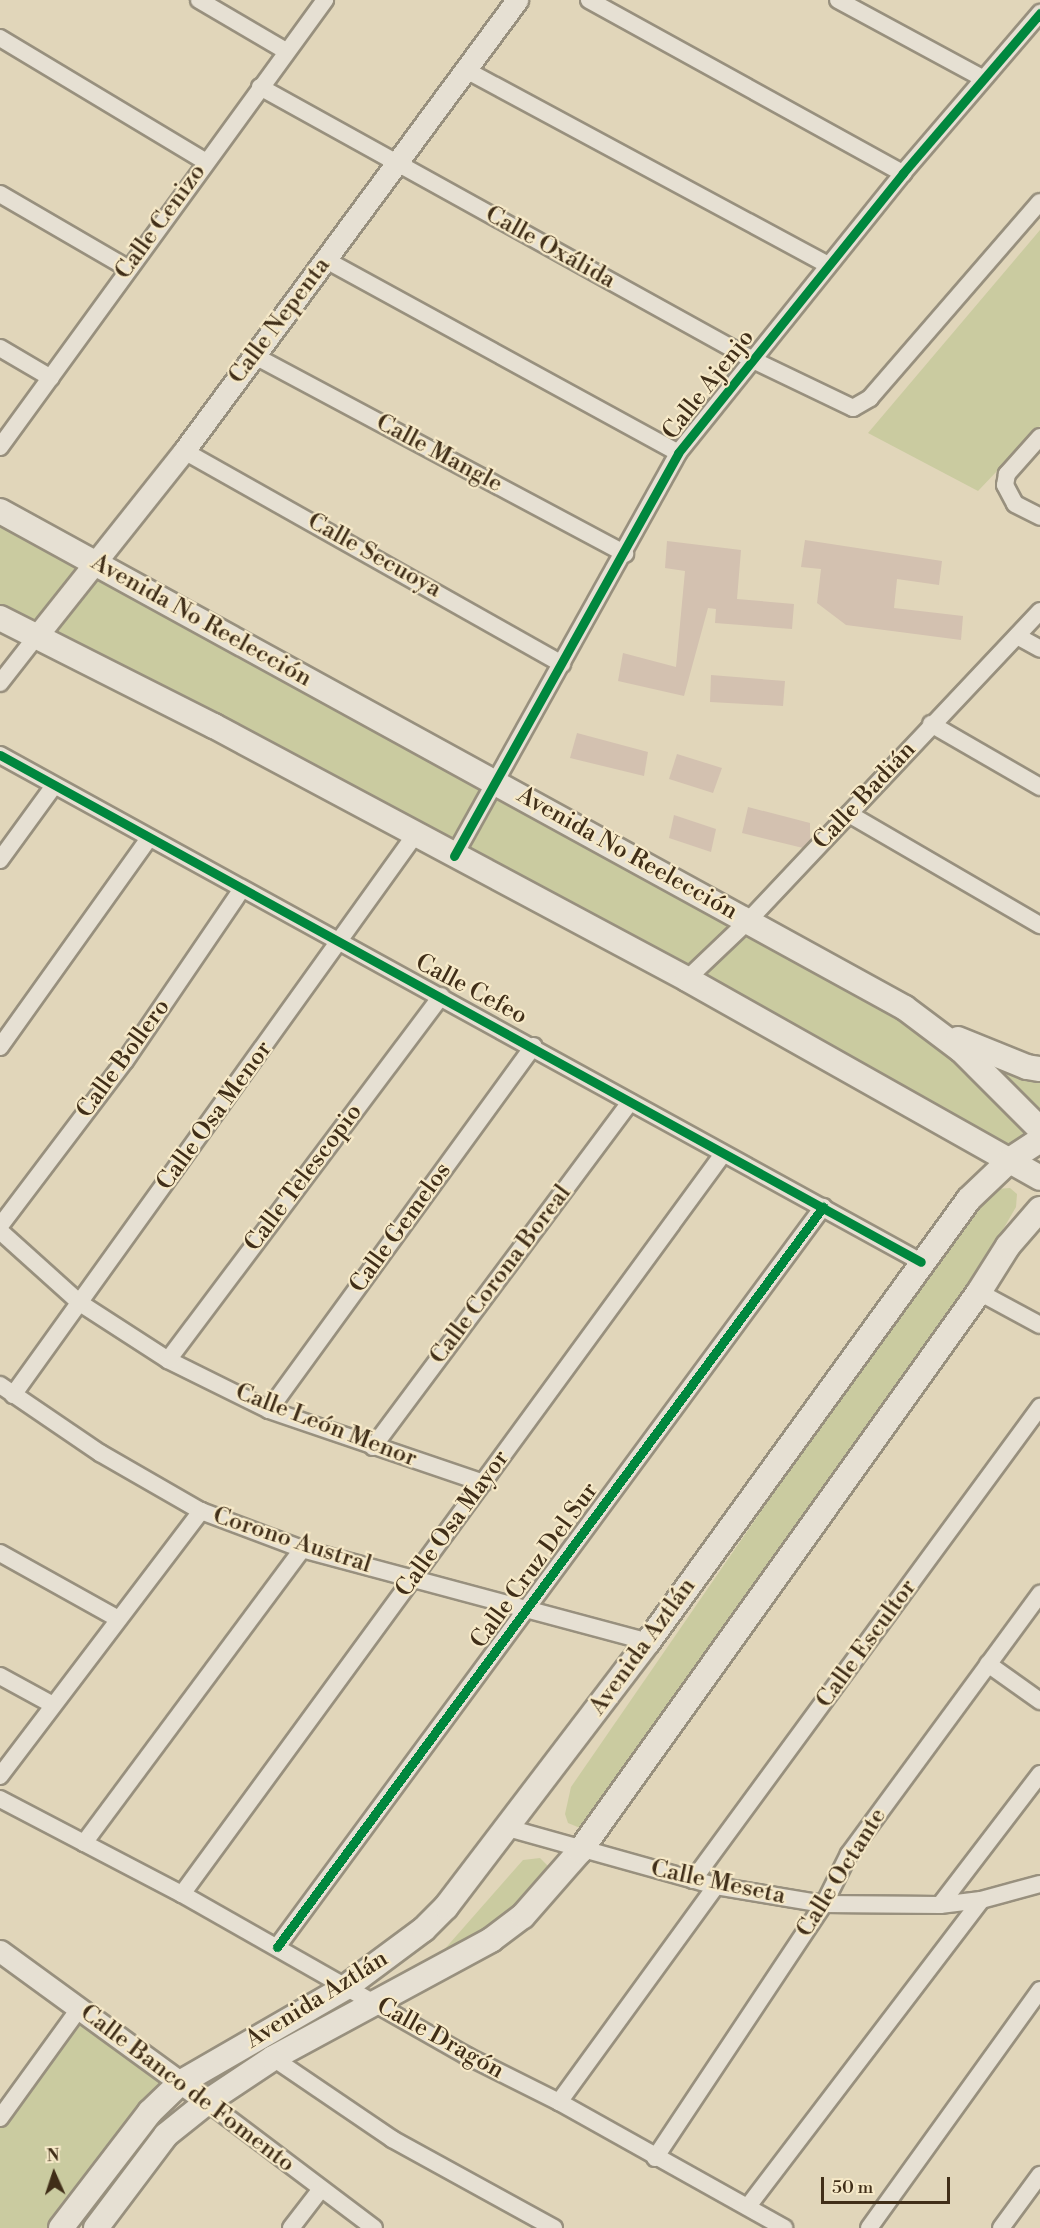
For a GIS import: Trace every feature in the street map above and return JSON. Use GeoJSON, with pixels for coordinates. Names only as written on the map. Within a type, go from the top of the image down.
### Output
{"type":"FeatureCollection","features":[{"type":"Feature","properties":{"kind":"main road","name":"Avenida No Reelección"},"geometry":{"type":"LineString","coordinates":[[0,511],[748,921],[937,1029],[1040,1129]]}},
{"type":"Feature","properties":{"kind":"main road"},"geometry":{"type":"LineString","coordinates":[[0,618],[214,726],[687,979],[1011,1159],[1040,1178]]}},
{"type":"Feature","properties":{"kind":"main road"},"geometry":{"type":"LineString","coordinates":[[937,1029],[986,1052],[1040,1069]]}},
{"type":"Feature","properties":{"kind":"main road","name":"Avenida Aztlán"},"geometry":{"type":"LineString","coordinates":[[61,2228],[150,2112],[180,2083],[346,1987],[423,1929],[446,1907],[648,1642],[969,1198],[1011,1159],[1040,1140]]}},
{"type":"Feature","properties":{"kind":"main road","name":"Avenida Aztlán"},"geometry":{"type":"LineString","coordinates":[[96,2228],[166,2136],[207,2102],[273,2058],[378,2005],[491,1940],[523,1916],[580,1851],[979,1293],[1008,1246],[1040,1209]]}},
{"type":"Feature","properties":{"kind":"street"},"geometry":{"type":"LineString","coordinates":[[199,0],[286,51]]}},
{"type":"Feature","properties":{"kind":"street","name":"Calle Cenizo"},"geometry":{"type":"LineString","coordinates":[[0,447],[127,268],[324,0]]}},
{"type":"Feature","properties":{"kind":"street","name":"Calle Nepenta"},"geometry":{"type":"LineString","coordinates":[[36,637],[183,451],[517,0]]}},
{"type":"Feature","properties":{"kind":"street"},"geometry":{"type":"LineString","coordinates":[[589,0],[903,173]]}},
{"type":"Feature","properties":{"kind":"street"},"geometry":{"type":"LineString","coordinates":[[838,0],[982,78]]}},
{"type":"Feature","properties":{"kind":"street","name":"Calle Ajenjo"},"geometry":{"type":"LineString","coordinates":[[454,856],[498,783],[625,554],[678,453],[903,173],[1040,13]]}},
{"type":"Feature","properties":{"kind":"street"},"geometry":{"type":"LineString","coordinates":[[0,38],[205,161]]}},
{"type":"Feature","properties":{"kind":"street"},"geometry":{"type":"LineString","coordinates":[[466,70],[828,265]]}},
{"type":"Feature","properties":{"kind":"street","name":"Calle Oxálida"},"geometry":{"type":"LineString","coordinates":[[260,87],[753,360],[842,406],[853,408],[870,398],[1040,202]]}},
{"type":"Feature","properties":{"kind":"street"},"geometry":{"type":"LineString","coordinates":[[0,194],[127,268]]}},
{"type":"Feature","properties":{"kind":"street"},"geometry":{"type":"LineString","coordinates":[[326,260],[678,453]]}},
{"type":"Feature","properties":{"kind":"street"},"geometry":{"type":"LineString","coordinates":[[0,348],[51,378]]}},
{"type":"Feature","properties":{"kind":"street","name":"Calle Mangle"},"geometry":{"type":"LineString","coordinates":[[253,355],[625,554]]}},
{"type":"Feature","properties":{"kind":"street"},"geometry":{"type":"LineString","coordinates":[[1040,437],[1007,474],[1005,485],[1008,495],[1015,504],[1040,517]]}},
{"type":"Feature","properties":{"kind":"street","name":"Calle Secuoya"},"geometry":{"type":"LineString","coordinates":[[183,451],[562,664]]}},
{"type":"Feature","properties":{"kind":"street","name":"Calle Badián"},"geometry":{"type":"LineString","coordinates":[[687,979],[748,921],[1040,610]]}},
{"type":"Feature","properties":{"kind":"street"},"geometry":{"type":"LineString","coordinates":[[1017,636],[1040,649]]}},
{"type":"Feature","properties":{"kind":"street"},"geometry":{"type":"LineString","coordinates":[[0,683],[36,637]]}},
{"type":"Feature","properties":{"kind":"street"},"geometry":{"type":"LineString","coordinates":[[931,724],[1040,787]]}},
{"type":"Feature","properties":{"kind":"street","name":"Calle Cefeo"},"geometry":{"type":"LineString","coordinates":[[0,755],[53,787],[533,1046],[723,1154],[921,1262]]}},
{"type":"Feature","properties":{"kind":"street"},"geometry":{"type":"LineString","coordinates":[[0,860],[53,787]]}},
{"type":"Feature","properties":{"kind":"street"},"geometry":{"type":"LineString","coordinates":[[849,814],[1040,925]]}},
{"type":"Feature","properties":{"kind":"street","name":"Calle Osa Menor"},"geometry":{"type":"LineString","coordinates":[[7,1390],[80,1303],[342,942],[415,835]]}},
{"type":"Feature","properties":{"kind":"street"},"geometry":{"type":"LineString","coordinates":[[0,1047],[149,838]]}},
{"type":"Feature","properties":{"kind":"street","name":"Calle Bollero"},"geometry":{"type":"LineString","coordinates":[[0,1226],[125,1061],[242,888]]}},
{"type":"Feature","properties":{"kind":"street","name":"Calle Telescopio"},"geometry":{"type":"LineString","coordinates":[[168,1360],[441,996]]}},
{"type":"Feature","properties":{"kind":"street","name":"Calle Gemelos"},"geometry":{"type":"LineString","coordinates":[[269,1410],[533,1046]]}},
{"type":"Feature","properties":{"kind":"street","name":"Calle Corona Boreal"},"geometry":{"type":"LineString","coordinates":[[373,1447],[630,1102]]}},
{"type":"Feature","properties":{"kind":"street","name":"Calle Osa Mayor"},"geometry":{"type":"LineString","coordinates":[[182,1894],[723,1154]]}},
{"type":"Feature","properties":{"kind":"street","name":"Calle Cruz Del Sur"},"geometry":{"type":"LineString","coordinates":[[278,1947],[526,1612],[677,1401],[823,1207]]}},
{"type":"Feature","properties":{"kind":"street","name":"Calle León Menor"},"geometry":{"type":"LineString","coordinates":[[0,1231],[80,1303],[168,1360],[269,1410],[483,1483]]}},
{"type":"Feature","properties":{"kind":"street"},"geometry":{"type":"LineString","coordinates":[[979,1293],[1040,1325]]}},
{"type":"Feature","properties":{"kind":"street","name":"Corono Austral"},"geometry":{"type":"LineString","coordinates":[[7,1390],[100,1453],[201,1511],[302,1549],[526,1612],[648,1642]]}},
{"type":"Feature","properties":{"kind":"street","name":"Calle Escultor"},"geometry":{"type":"LineString","coordinates":[[693,1880],[1040,1407]]}},
{"type":"Feature","properties":{"kind":"street"},"geometry":{"type":"LineString","coordinates":[[0,1776],[117,1618],[201,1511]]}},
{"type":"Feature","properties":{"kind":"street"},"geometry":{"type":"LineString","coordinates":[[84,1843],[302,1549]]}},
{"type":"Feature","properties":{"kind":"street"},"geometry":{"type":"LineString","coordinates":[[0,1553],[117,1618]]}},
{"type":"Feature","properties":{"kind":"street","name":"Calle Octante"},"geometry":{"type":"LineString","coordinates":[[655,2158],[824,1904],[849,1854],[1040,1594]]}},
{"type":"Feature","properties":{"kind":"street"},"geometry":{"type":"LineString","coordinates":[[988,1664],[1040,1701]]}},
{"type":"Feature","properties":{"kind":"street"},"geometry":{"type":"LineString","coordinates":[[0,1676],[53,1705]]}},
{"type":"Feature","properties":{"kind":"street"},"geometry":{"type":"LineString","coordinates":[[940,1905],[1040,1774]]}},
{"type":"Feature","properties":{"kind":"street","name":"Calle Dragón"},"geometry":{"type":"LineString","coordinates":[[0,1798],[182,1894],[467,2056],[560,2102],[655,2158],[749,2205],[784,2228]]}},
{"type":"Feature","properties":{"kind":"street","name":"Calle Meseta"},"geometry":{"type":"LineString","coordinates":[[508,1828],[580,1851],[716,1886],[824,1904],[940,1905],[981,1900],[1040,1884]]}},
{"type":"Feature","properties":{"kind":"street"},"geometry":{"type":"LineString","coordinates":[[560,2102],[716,1886]]}},
{"type":"Feature","properties":{"kind":"street"},"geometry":{"type":"LineString","coordinates":[[749,2205],[981,1900]]}},
{"type":"Feature","properties":{"kind":"street","name":"Calle Banco de Fomento"},"geometry":{"type":"LineString","coordinates":[[0,1951],[207,2102],[374,2228]]}},
{"type":"Feature","properties":{"kind":"street"},"geometry":{"type":"LineString","coordinates":[[869,2228],[1040,1990]]}},
{"type":"Feature","properties":{"kind":"street"},"geometry":{"type":"LineString","coordinates":[[0,2118],[79,2009]]}},
{"type":"Feature","properties":{"kind":"street"},"geometry":{"type":"LineString","coordinates":[[273,2058],[392,2139],[554,2228]]}},
{"type":"Feature","properties":{"kind":"street"},"geometry":{"type":"LineString","coordinates":[[1002,2228],[1040,2175]]}},
{"type":"Feature","properties":{"kind":"street"},"geometry":{"type":"LineString","coordinates":[[291,2228],[321,2189]]}},
{"type":"Feature","properties":{"kind":"green space"},"geometry":{"type":"Polygon","coordinates":[[[1040,230],[1040,426],[978,491],[868,433],[1040,230]]]}},
{"type":"Feature","properties":{"kind":"green space"},"geometry":{"type":"Polygon","coordinates":[[[0,511],[937,1029],[1040,1069],[1040,1140],[1011,1159],[0,618],[0,511]]]}},
{"type":"Feature","properties":{"kind":"green space"},"geometry":{"type":"Polygon","coordinates":[[[1010,1188],[1017,1194],[1016,1207],[961,1302],[599,1822],[580,1828],[568,1823],[565,1814],[571,1787],[941,1250],[996,1189],[1010,1188]]]}},
{"type":"Feature","properties":{"kind":"green space"},"geometry":{"type":"Polygon","coordinates":[[[540,1858],[555,1873],[504,1920],[428,1968],[523,1860],[540,1858]]]}},
{"type":"Feature","properties":{"kind":"green space"},"geometry":{"type":"Polygon","coordinates":[[[79,2009],[180,2083],[61,2228],[0,2228],[0,2118],[79,2009]]]}},
{"type":"Feature","properties":{"kind":"building"},"geometry":{"type":"Polygon","coordinates":[[[805,540],[942,561],[939,585],[897,579],[894,608],[963,616],[961,640],[846,625],[817,603],[821,569],[801,567],[805,540]]]}},
{"type":"Feature","properties":{"kind":"building"},"geometry":{"type":"Polygon","coordinates":[[[667,541],[741,550],[737,599],[794,604],[792,629],[715,623],[716,609],[708,608],[684,696],[618,681],[623,653],[676,667],[685,571],[665,568],[667,541]]]}},
{"type":"Feature","properties":{"kind":"building"},"geometry":{"type":"Polygon","coordinates":[[[711,675],[785,681],[783,706],[710,702],[711,675]]]}},
{"type":"Feature","properties":{"kind":"building"},"geometry":{"type":"Polygon","coordinates":[[[577,733],[648,752],[644,776],[570,758],[577,733]]]}},
{"type":"Feature","properties":{"kind":"building"},"geometry":{"type":"Polygon","coordinates":[[[677,754],[722,768],[713,793],[669,779],[677,754]]]}},
{"type":"Feature","properties":{"kind":"building"},"geometry":{"type":"Polygon","coordinates":[[[748,807],[810,823],[810,840],[803,848],[742,833],[748,807]]]}},
{"type":"Feature","properties":{"kind":"building"},"geometry":{"type":"Polygon","coordinates":[[[674,815],[716,829],[711,852],[669,838],[674,815]]]}},
{"type":"Feature","properties":{"kind":"cycle path"},"geometry":{"type":"LineString","coordinates":[[454,856],[678,453],[903,173],[1040,13]]}},
{"type":"Feature","properties":{"kind":"cycle path"},"geometry":{"type":"LineString","coordinates":[[0,755],[921,1262]]}},
{"type":"Feature","properties":{"kind":"cycle path"},"geometry":{"type":"LineString","coordinates":[[277,1947],[823,1207]]}}]}
